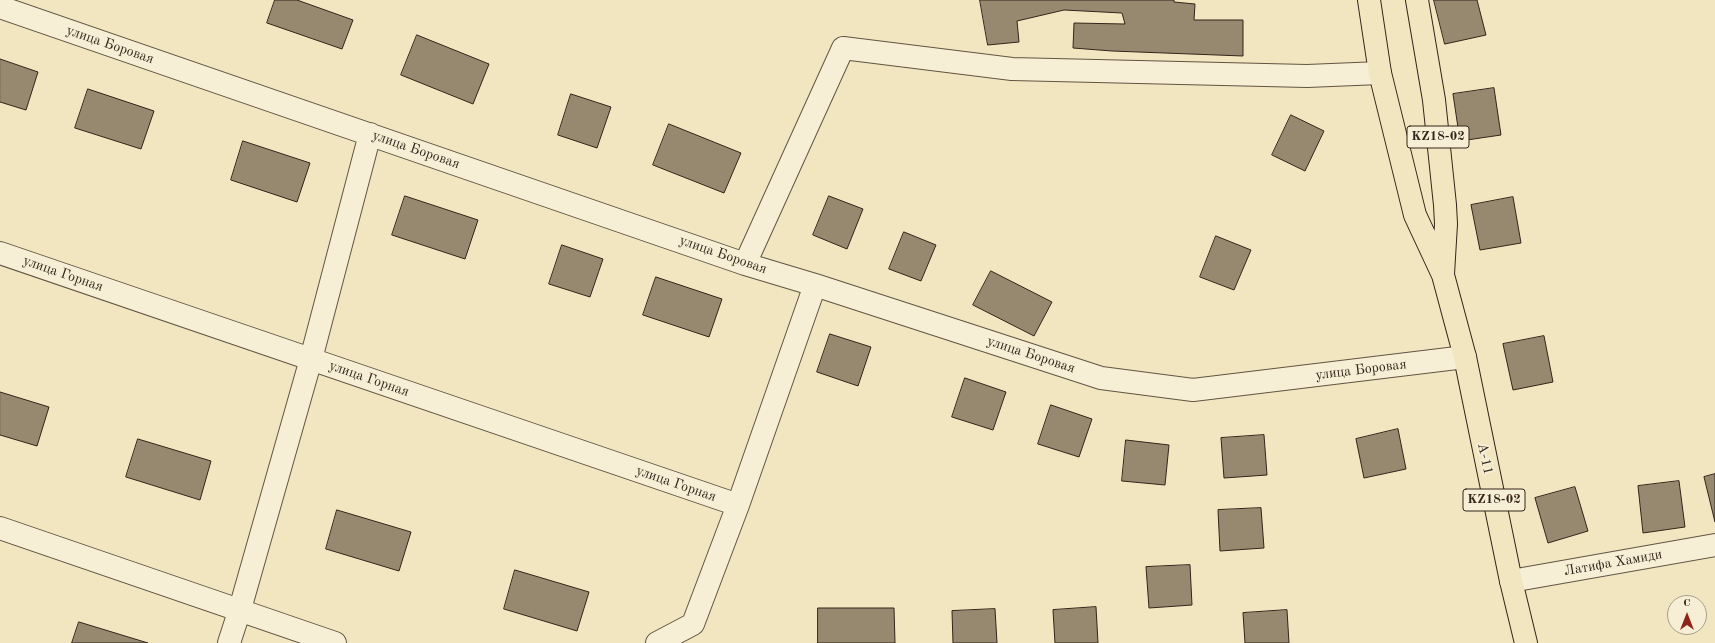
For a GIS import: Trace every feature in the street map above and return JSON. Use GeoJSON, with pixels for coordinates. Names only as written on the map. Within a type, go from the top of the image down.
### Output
{"type":"FeatureCollection","features":[{"type":"Feature","properties":{"kind":"highway","name":"KZ18-02"},"geometry":{"type":"LineString","coordinates":[[1369,0],[1380,73],[1415,215],[1443,275]]}},
{"type":"Feature","properties":{"kind":"highway","name":"KZ18-02"},"geometry":{"type":"LineString","coordinates":[[1417,0],[1434,100],[1445,205],[1446,224],[1443,275]]}},
{"type":"Feature","properties":{"kind":"highway","name":"А-11"},"geometry":{"type":"LineString","coordinates":[[1443,275],[1465,357],[1511,581],[1526,643]]}},
{"type":"Feature","properties":{"kind":"street","name":"улица Боровая"},"geometry":{"type":"LineString","coordinates":[[0,7],[745,264],[815,285],[1101,378],[1193,390],[1465,357]]}},
{"type":"Feature","properties":{"kind":"street"},"geometry":{"type":"LineString","coordinates":[[745,264],[843,48],[1012,69],[1307,76],[1380,73]]}},
{"type":"Feature","properties":{"kind":"street"},"geometry":{"type":"LineString","coordinates":[[229,643],[240,610],[311,359],[370,134]]}},
{"type":"Feature","properties":{"kind":"street","name":"улица Горная"},"geometry":{"type":"LineString","coordinates":[[0,253],[738,505]]}},
{"type":"Feature","properties":{"kind":"street"},"geometry":{"type":"LineString","coordinates":[[657,643],[693,624],[738,505],[815,285]]}},
{"type":"Feature","properties":{"kind":"street"},"geometry":{"type":"LineString","coordinates":[[0,528],[335,643]]}},
{"type":"Feature","properties":{"kind":"street","name":"Латифа Хамиди"},"geometry":{"type":"LineString","coordinates":[[1511,581],[1715,545]]}},
{"type":"Feature","properties":{"kind":"building"},"geometry":{"type":"Polygon","coordinates":[[[275,0],[297,0],[353,20],[342,49],[267,23],[275,0]]]}},
{"type":"Feature","properties":{"kind":"building"},"geometry":{"type":"Polygon","coordinates":[[[980,0],[1174,0],[1174,2],[1195,4],[1194,20],[1243,20],[1243,56],[1073,48],[1074,23],[1125,24],[1122,13],[1064,10],[1017,21],[1019,42],[988,45],[980,0]]]}},
{"type":"Feature","properties":{"kind":"building"},"geometry":{"type":"Polygon","coordinates":[[[1434,0],[1477,0],[1486,35],[1445,44],[1434,0]]]}},
{"type":"Feature","properties":{"kind":"building"},"geometry":{"type":"Polygon","coordinates":[[[417,35],[489,64],[473,104],[401,75],[417,35]]]}},
{"type":"Feature","properties":{"kind":"building"},"geometry":{"type":"Polygon","coordinates":[[[0,59],[38,72],[26,110],[0,102],[0,59]]]}},
{"type":"Feature","properties":{"kind":"building"},"geometry":{"type":"Polygon","coordinates":[[[1494,88],[1501,135],[1460,141],[1453,94],[1494,88]]]}},
{"type":"Feature","properties":{"kind":"building"},"geometry":{"type":"Polygon","coordinates":[[[88,89],[154,111],[141,149],[75,128],[88,89]]]}},
{"type":"Feature","properties":{"kind":"building"},"geometry":{"type":"Polygon","coordinates":[[[571,94],[611,107],[597,148],[558,135],[571,94]]]}},
{"type":"Feature","properties":{"kind":"building"},"geometry":{"type":"Polygon","coordinates":[[[1291,115],[1324,131],[1305,171],[1272,155],[1291,115]]]}},
{"type":"Feature","properties":{"kind":"building"},"geometry":{"type":"Polygon","coordinates":[[[669,124],[741,153],[724,193],[653,165],[669,124]]]}},
{"type":"Feature","properties":{"kind":"building"},"geometry":{"type":"Polygon","coordinates":[[[243,141],[310,163],[297,202],[231,180],[243,141]]]}},
{"type":"Feature","properties":{"kind":"building"},"geometry":{"type":"Polygon","coordinates":[[[405,196],[478,220],[465,259],[392,235],[405,196]]]}},
{"type":"Feature","properties":{"kind":"building"},"geometry":{"type":"Polygon","coordinates":[[[829,196],[863,209],[847,249],[813,235],[829,196]]]}},
{"type":"Feature","properties":{"kind":"building"},"geometry":{"type":"Polygon","coordinates":[[[1513,197],[1521,243],[1480,250],[1471,205],[1513,197]]]}},
{"type":"Feature","properties":{"kind":"building"},"geometry":{"type":"Polygon","coordinates":[[[904,232],[936,245],[921,281],[889,269],[904,232]]]}},
{"type":"Feature","properties":{"kind":"building"},"geometry":{"type":"Polygon","coordinates":[[[1216,236],[1251,250],[1234,290],[1200,277],[1216,236]]]}},
{"type":"Feature","properties":{"kind":"building"},"geometry":{"type":"Polygon","coordinates":[[[562,245],[603,259],[590,297],[549,284],[562,245]]]}},
{"type":"Feature","properties":{"kind":"building"},"geometry":{"type":"Polygon","coordinates":[[[991,271],[1052,302],[1034,336],[973,305],[991,271]]]}},
{"type":"Feature","properties":{"kind":"building"},"geometry":{"type":"Polygon","coordinates":[[[656,277],[722,299],[709,337],[643,315],[656,277]]]}},
{"type":"Feature","properties":{"kind":"building"},"geometry":{"type":"Polygon","coordinates":[[[830,334],[871,347],[858,386],[817,372],[830,334]]]}},
{"type":"Feature","properties":{"kind":"building"},"geometry":{"type":"Polygon","coordinates":[[[1544,336],[1553,382],[1513,390],[1503,344],[1544,336]]]}},
{"type":"Feature","properties":{"kind":"building"},"geometry":{"type":"Polygon","coordinates":[[[965,378],[1006,392],[993,430],[952,417],[965,378]]]}},
{"type":"Feature","properties":{"kind":"building"},"geometry":{"type":"Polygon","coordinates":[[[0,392],[49,407],[37,446],[0,435],[0,392]]]}},
{"type":"Feature","properties":{"kind":"building"},"geometry":{"type":"Polygon","coordinates":[[[1051,405],[1092,419],[1079,457],[1038,444],[1051,405]]]}},
{"type":"Feature","properties":{"kind":"building"},"geometry":{"type":"Polygon","coordinates":[[[1398,429],[1406,469],[1364,478],[1356,439],[1398,429]]]}},
{"type":"Feature","properties":{"kind":"building"},"geometry":{"type":"Polygon","coordinates":[[[1264,435],[1267,475],[1224,478],[1221,438],[1264,435]]]}},
{"type":"Feature","properties":{"kind":"building"},"geometry":{"type":"Polygon","coordinates":[[[138,439],[211,461],[200,500],[126,477],[138,439]]]}},
{"type":"Feature","properties":{"kind":"building"},"geometry":{"type":"Polygon","coordinates":[[[1126,440],[1169,445],[1165,485],[1122,481],[1126,440]]]}},
{"type":"Feature","properties":{"kind":"building"},"geometry":{"type":"Polygon","coordinates":[[[1715,474],[1715,522],[1704,477],[1715,474]]]}},
{"type":"Feature","properties":{"kind":"building"},"geometry":{"type":"Polygon","coordinates":[[[1679,481],[1685,527],[1643,533],[1638,486],[1679,481]]]}},
{"type":"Feature","properties":{"kind":"building"},"geometry":{"type":"Polygon","coordinates":[[[1575,487],[1588,531],[1548,543],[1535,498],[1575,487]]]}},
{"type":"Feature","properties":{"kind":"building"},"geometry":{"type":"Polygon","coordinates":[[[1261,508],[1264,548],[1220,551],[1218,510],[1261,508]]]}},
{"type":"Feature","properties":{"kind":"building"},"geometry":{"type":"Polygon","coordinates":[[[337,510],[411,532],[399,571],[326,549],[337,510]]]}},
{"type":"Feature","properties":{"kind":"building"},"geometry":{"type":"Polygon","coordinates":[[[1190,565],[1192,605],[1149,608],[1146,567],[1190,565]]]}},
{"type":"Feature","properties":{"kind":"building"},"geometry":{"type":"Polygon","coordinates":[[[515,570],[589,592],[577,631],[504,609],[515,570]]]}},
{"type":"Feature","properties":{"kind":"building"},"geometry":{"type":"Polygon","coordinates":[[[1096,607],[1098,643],[1055,643],[1053,610],[1096,607]]]}},
{"type":"Feature","properties":{"kind":"building"},"geometry":{"type":"Polygon","coordinates":[[[818,608],[894,608],[895,643],[818,643],[818,608]]]}},
{"type":"Feature","properties":{"kind":"building"},"geometry":{"type":"Polygon","coordinates":[[[995,609],[997,643],[953,643],[952,611],[995,609]]]}},
{"type":"Feature","properties":{"kind":"building"},"geometry":{"type":"Polygon","coordinates":[[[1287,610],[1289,643],[1245,643],[1243,613],[1287,610]]]}},
{"type":"Feature","properties":{"kind":"building"},"geometry":{"type":"Polygon","coordinates":[[[79,622],[148,643],[72,643],[79,622]]]}}]}
